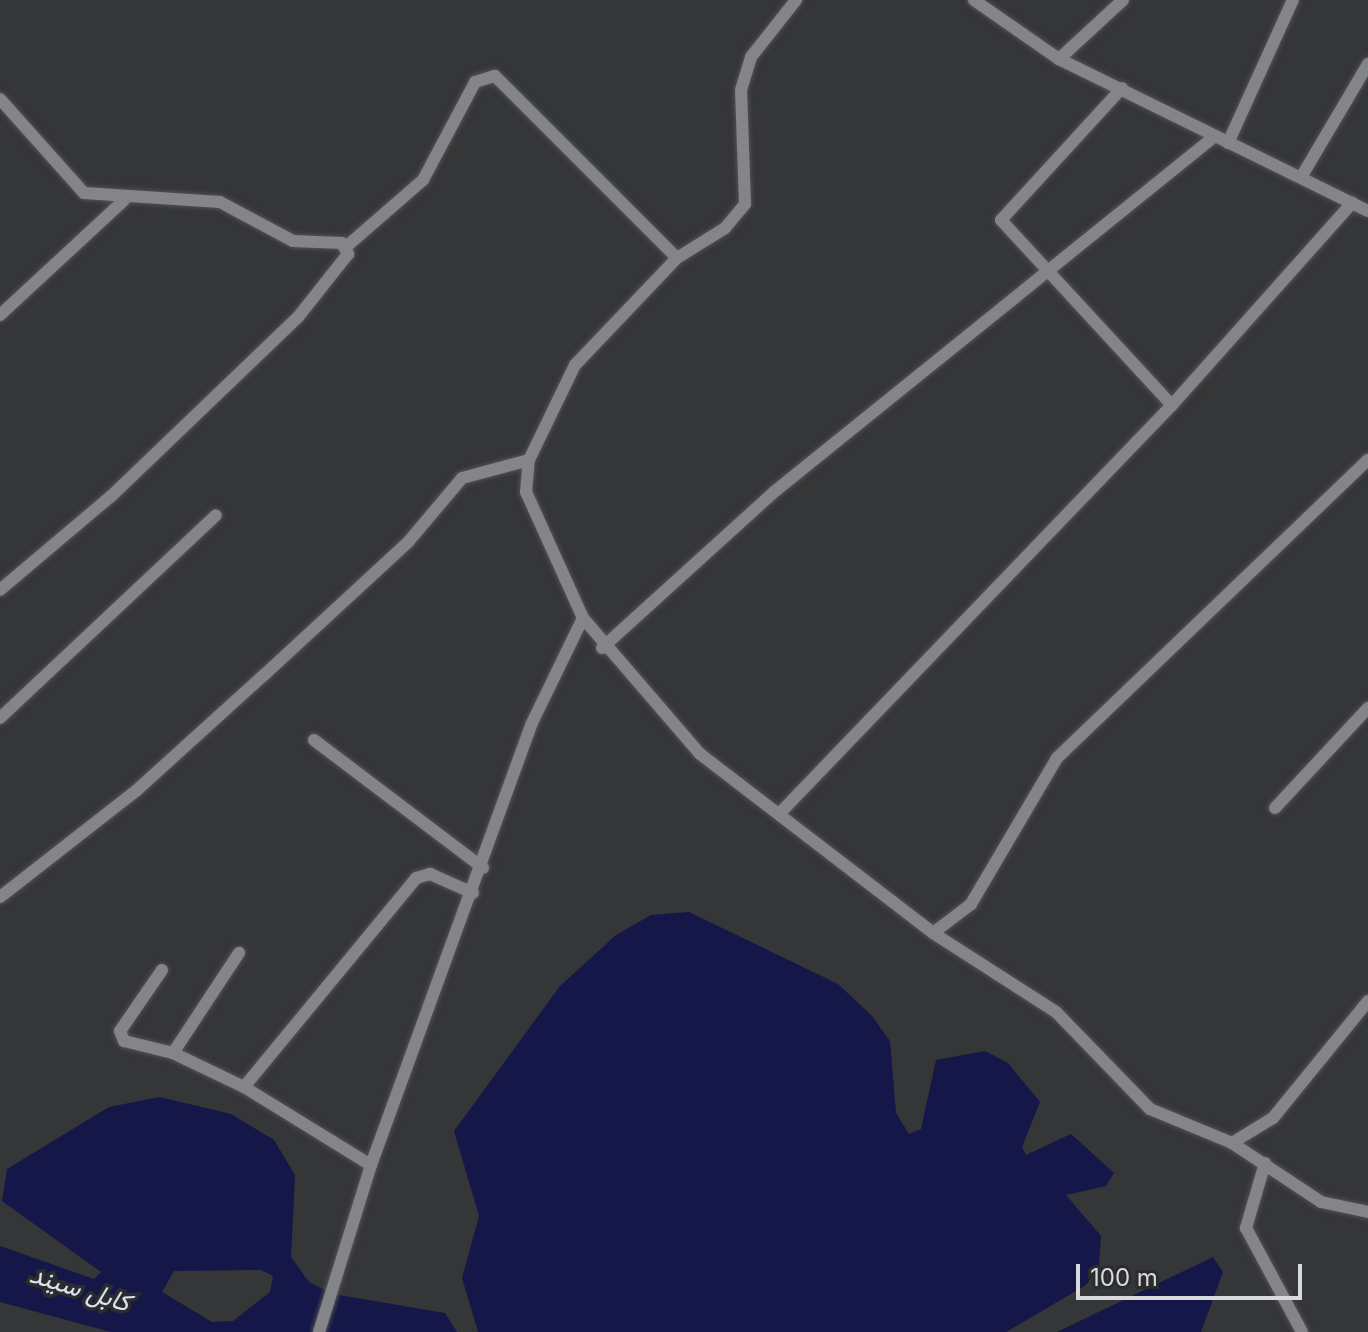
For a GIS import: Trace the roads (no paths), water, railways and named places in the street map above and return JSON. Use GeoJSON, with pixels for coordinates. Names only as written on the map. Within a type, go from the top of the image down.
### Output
{"type":"FeatureCollection","features":[{"type":"Feature","properties":{"kind":"street"},"geometry":{"type":"LineString","coordinates":[[796,0],[751,57],[741,90],[745,204],[725,228],[677,258],[575,365],[529,460],[526,492],[583,618],[602,648],[700,754],[933,933],[1056,1012],[1150,1109],[1232,1143],[1321,1202],[1368,1212]]}},
{"type":"Feature","properties":{"kind":"street"},"geometry":{"type":"LineString","coordinates":[[974,0],[1059,59],[1122,88],[1214,137],[1303,174],[1368,211]]}},
{"type":"Feature","properties":{"kind":"street"},"geometry":{"type":"LineString","coordinates":[[1059,59],[1123,0]]}},
{"type":"Feature","properties":{"kind":"street"},"geometry":{"type":"LineString","coordinates":[[1228,143],[1293,0]]}},
{"type":"Feature","properties":{"kind":"street"},"geometry":{"type":"LineString","coordinates":[[1303,174],[1368,64]]}},
{"type":"Feature","properties":{"kind":"street"},"geometry":{"type":"LineString","coordinates":[[0,590],[110,497],[298,317],[347,246],[423,180],[475,82],[495,76],[677,258]]}},
{"type":"Feature","properties":{"kind":"street"},"geometry":{"type":"LineString","coordinates":[[1122,88],[1001,216],[1047,275],[1172,405]]}},
{"type":"Feature","properties":{"kind":"street"},"geometry":{"type":"LineString","coordinates":[[0,99],[84,193],[124,200],[220,202],[293,241],[347,246]]}},
{"type":"Feature","properties":{"kind":"street"},"geometry":{"type":"LineString","coordinates":[[602,648],[774,492],[1047,275],[1214,137]]}},
{"type":"Feature","properties":{"kind":"street"},"geometry":{"type":"LineString","coordinates":[[0,315],[124,200]]}},
{"type":"Feature","properties":{"kind":"street"},"geometry":{"type":"LineString","coordinates":[[780,813],[1172,405],[1352,203]]}},
{"type":"Feature","properties":{"kind":"street"},"geometry":{"type":"LineString","coordinates":[[0,897],[137,790],[264,675],[409,541],[462,478],[529,460]]}},
{"type":"Feature","properties":{"kind":"street"},"geometry":{"type":"LineString","coordinates":[[933,933],[971,904],[1057,758],[1368,460]]}},
{"type":"Feature","properties":{"kind":"street"},"geometry":{"type":"LineString","coordinates":[[0,718],[216,515]]}},
{"type":"Feature","properties":{"kind":"street"},"geometry":{"type":"LineString","coordinates":[[319,1332],[371,1165],[483,868],[531,725],[583,618]]}},
{"type":"Feature","properties":{"kind":"street"},"geometry":{"type":"LineString","coordinates":[[1275,808],[1368,708]]}},
{"type":"Feature","properties":{"kind":"street"},"geometry":{"type":"LineString","coordinates":[[314,740],[483,868]]}},
{"type":"Feature","properties":{"kind":"street"},"geometry":{"type":"LineString","coordinates":[[244,1087],[416,878],[430,874],[473,893]]}},
{"type":"Feature","properties":{"kind":"street"},"geometry":{"type":"LineString","coordinates":[[173,1053],[239,953]]}},
{"type":"Feature","properties":{"kind":"street"},"geometry":{"type":"LineString","coordinates":[[162,970],[120,1037],[173,1053],[244,1087],[371,1165]]}},
{"type":"Feature","properties":{"kind":"street"},"geometry":{"type":"LineString","coordinates":[[1232,1143],[1273,1118],[1368,1001]]}},
{"type":"Feature","properties":{"kind":"street"},"geometry":{"type":"LineString","coordinates":[[1265,1163],[1246,1228],[1302,1332]]}},
{"type":"Feature","properties":{"kind":"water"},"geometry":{"type":"Polygon","coordinates":[[[689,912],[838,984],[872,1016],[890,1041],[896,1113],[909,1134],[921,1129],[936,1060],[985,1051],[1008,1063],[1040,1102],[1022,1147],[1026,1155],[1071,1134],[1114,1173],[1106,1186],[1066,1195],[1101,1236],[1099,1266],[1086,1285],[1006,1332],[478,1332],[462,1278],[479,1216],[454,1131],[560,986],[616,935],[651,915],[689,912]]]}},
{"type":"Feature","properties":{"kind":"water","name":"کابل سيند"},"geometry":{"type":"Polygon","coordinates":[[[160,1097],[231,1114],[274,1140],[295,1175],[291,1257],[309,1282],[333,1294],[445,1313],[457,1332],[111,1332],[0,1302],[0,1246],[94,1279],[101,1272],[2,1201],[7,1169],[109,1107],[160,1097]],[[261,1270],[174,1271],[162,1292],[212,1322],[233,1321],[270,1292],[273,1276],[261,1270]]]}},
{"type":"Feature","properties":{"kind":"water"},"geometry":{"type":"Polygon","coordinates":[[[1213,1257],[1223,1272],[1201,1332],[1057,1332],[1213,1257]]]}}]}
